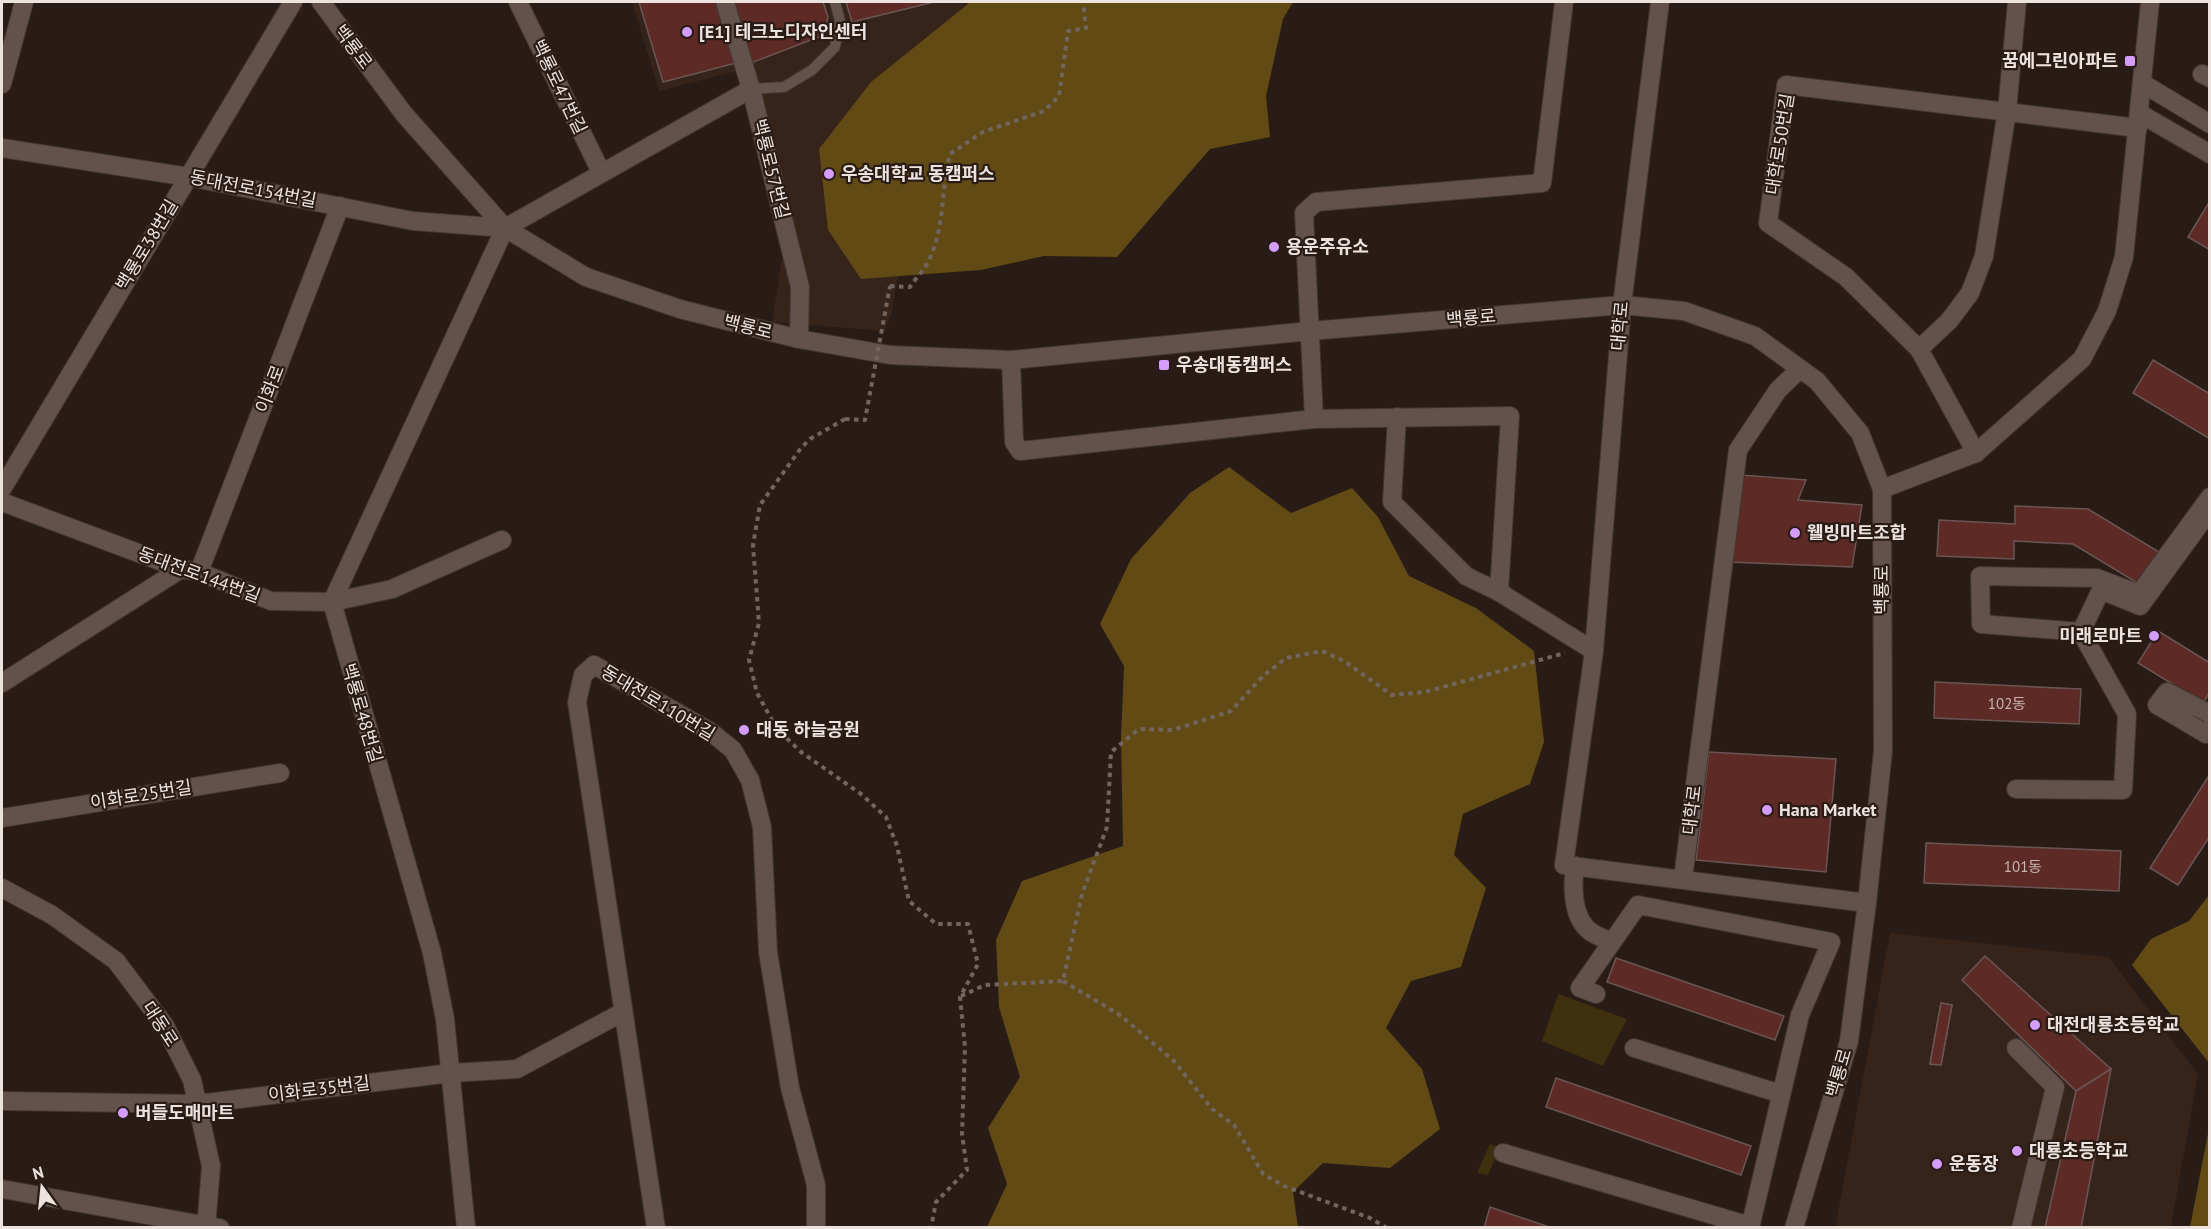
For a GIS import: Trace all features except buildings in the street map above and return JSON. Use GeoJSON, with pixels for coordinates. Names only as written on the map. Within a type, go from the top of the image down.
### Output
{"type":"FeatureCollection","features":[{"type":"Feature","properties":{"kind":"street"},"geometry":{"type":"LineString","coordinates":[[2,84],[24,2]]}},
{"type":"Feature","properties":{"kind":"street","name":"백룡로38번길"},"geometry":{"type":"LineString","coordinates":[[2,489],[293,2]]}},
{"type":"Feature","properties":{"kind":"street","name":"백룡로"},"geometry":{"type":"LineString","coordinates":[[321,2],[404,114],[505,228],[586,277],[680,309],[799,339],[890,355],[1011,360],[1310,331],[1622,306],[1684,311],[1755,336],[1817,381],[1860,433],[1882,489],[1883,751],[1867,903],[1849,1041],[1794,1227]]}},
{"type":"Feature","properties":{"kind":"street","name":"백룡로47번길"},"geometry":{"type":"LineString","coordinates":[[518,2],[601,172]]}},
{"type":"Feature","properties":{"kind":"street","name":"백룡로57번길"},"geometry":{"type":"LineString","coordinates":[[725,2],[751,89],[800,287],[799,339]]}},
{"type":"Feature","properties":{"kind":"street"},"geometry":{"type":"LineString","coordinates":[[1314,419],[1304,213],[1316,202],[1542,183],[1564,2]]}},
{"type":"Feature","properties":{"kind":"street","name":"대학로"},"geometry":{"type":"LineString","coordinates":[[1612,942],[1588,931],[1576,909],[1570,865],[1588,647],[1622,306],[1660,2]]}},
{"type":"Feature","properties":{"kind":"street"},"geometry":{"type":"LineString","coordinates":[[1919,349],[1949,321],[1970,293],[1984,256],[2007,111],[2017,2]]}},
{"type":"Feature","properties":{"kind":"street"},"geometry":{"type":"LineString","coordinates":[[1882,489],[1976,453],[2082,359],[2107,311],[2124,257],[2150,2]]}},
{"type":"Feature","properties":{"kind":"street"},"geometry":{"type":"LineString","coordinates":[[2142,83],[2210,124]]}},
{"type":"Feature","properties":{"kind":"street","name":"대학로50번길"},"geometry":{"type":"LineString","coordinates":[[1976,453],[1919,349],[1846,277],[1768,223],[1786,86],[2007,111],[2139,121]]}},
{"type":"Feature","properties":{"kind":"street"},"geometry":{"type":"LineString","coordinates":[[332,602],[505,228],[751,89]]}},
{"type":"Feature","properties":{"kind":"street"},"geometry":{"type":"LineString","coordinates":[[2139,121],[2210,154]]}},
{"type":"Feature","properties":{"kind":"street","name":"동대전로154번길"},"geometry":{"type":"LineString","coordinates":[[2,148],[189,177],[413,221],[505,228]]}},
{"type":"Feature","properties":{"kind":"street","name":"이화로"},"geometry":{"type":"LineString","coordinates":[[190,570],[340,206]]}},
{"type":"Feature","properties":{"kind":"street"},"geometry":{"type":"LineString","coordinates":[[1011,360],[1014,442],[1020,451],[1314,419],[1510,416],[1499,592]]}},
{"type":"Feature","properties":{"kind":"street","name":"대학로"},"geometry":{"type":"LineString","coordinates":[[1683,878],[1738,450],[1778,390],[1800,369]]}},
{"type":"Feature","properties":{"kind":"street"},"geometry":{"type":"LineString","coordinates":[[1397,417],[1392,502],[1466,576],[1499,592],[1588,647]]}},
{"type":"Feature","properties":{"kind":"street"},"geometry":{"type":"LineString","coordinates":[[2081,632],[1981,624],[1980,576],[2097,578],[2139,594],[2210,497]]}},
{"type":"Feature","properties":{"kind":"street","name":"동대전로144번길"},"geometry":{"type":"LineString","coordinates":[[2,502],[272,601],[332,602],[392,589],[502,540]]}},
{"type":"Feature","properties":{"kind":"street"},"geometry":{"type":"LineString","coordinates":[[2081,632],[2102,590],[2140,606],[2210,510]]}},
{"type":"Feature","properties":{"kind":"street"},"geometry":{"type":"LineString","coordinates":[[2,683],[190,570]]}},
{"type":"Feature","properties":{"kind":"street","name":"백룡로48번길"},"geometry":{"type":"LineString","coordinates":[[332,602],[432,953],[445,1019],[466,1227]]}},
{"type":"Feature","properties":{"kind":"street"},"geometry":{"type":"LineString","coordinates":[[2016,789],[2123,790],[2127,714],[2081,632]]}},
{"type":"Feature","properties":{"kind":"street","name":"동대전로110번길"},"geometry":{"type":"LineString","coordinates":[[656,1227],[577,702],[583,675],[594,665],[711,732],[733,750],[750,780],[762,827],[768,952],[790,1088],[816,1185],[816,1227]]}},
{"type":"Feature","properties":{"kind":"street"},"geometry":{"type":"LineString","coordinates":[[2210,714],[2167,692],[2157,705],[2206,734],[2210,729]]}},
{"type":"Feature","properties":{"kind":"street","name":"이화로25번길"},"geometry":{"type":"LineString","coordinates":[[2,818],[280,773]]}},
{"type":"Feature","properties":{"kind":"street"},"geometry":{"type":"LineString","coordinates":[[1570,865],[1867,903]]}},
{"type":"Feature","properties":{"kind":"street","name":"대동로"},"geometry":{"type":"LineString","coordinates":[[2,888],[52,915],[116,961],[165,1026],[192,1080],[198,1104],[211,1166],[211,1227]]}},
{"type":"Feature","properties":{"kind":"street"},"geometry":{"type":"LineString","coordinates":[[1503,1153],[1750,1227],[1800,1016],[1831,942],[1638,905],[1580,988],[1596,994]]}},
{"type":"Feature","properties":{"kind":"street","name":"이화로35번길"},"geometry":{"type":"LineString","coordinates":[[2,1101],[198,1104],[451,1074],[517,1069],[622,1012]]}},
{"type":"Feature","properties":{"kind":"street"},"geometry":{"type":"LineString","coordinates":[[1635,1048],[1781,1094]]}},
{"type":"Feature","properties":{"kind":"street"},"geometry":{"type":"LineString","coordinates":[[2016,1048],[2055,1087],[2021,1227]]}},
{"type":"Feature","properties":{"kind":"street"},"geometry":{"type":"LineString","coordinates":[[2,1189],[211,1227]]}},
{"type":"Feature","properties":{"kind":"lane"},"geometry":{"type":"LineString","coordinates":[[751,89],[784,87],[812,69],[835,46],[840,21],[835,2]]}},
{"type":"Feature","properties":{"kind":"path"},"geometry":{"type":"LineString","coordinates":[[931,1227],[936,1203],[967,1170],[962,1134],[965,1047],[960,997],[978,964],[968,924],[936,924],[909,901],[897,846],[886,817],[861,794],[801,752],[777,729],[757,693],[749,660],[759,623],[753,545],[760,505],[780,474],[806,443],[845,418],[865,420],[890,286],[910,287],[930,260],[940,226],[944,178],[950,154],[983,132],[1044,111],[1059,96],[1068,31],[1086,28],[1083,2]]}},
{"type":"Feature","properties":{"kind":"path"},"geometry":{"type":"LineString","coordinates":[[1063,981],[1082,894],[1107,827],[1111,752],[1138,729],[1173,730],[1231,711],[1262,677],[1286,658],[1322,651],[1344,661],[1392,695],[1425,692],[1588,647]]}},
{"type":"Feature","properties":{"kind":"path"},"geometry":{"type":"LineString","coordinates":[[960,997],[985,985],[1063,981],[1120,1015],[1174,1061],[1212,1109],[1234,1125],[1263,1174],[1284,1186],[1370,1218],[1387,1227]]}},
{"type":"Feature","properties":{"kind":"shaded area","name":"우송대학교 동캠퍼스"},"geometry":{"type":"Polygon","coordinates":[[[632,2],[998,2],[899,266],[892,313],[884,331],[772,322],[782,257],[737,71],[659,91],[632,2]]]}},
{"type":"Feature","properties":{"kind":"shaded area"},"geometry":{"type":"Polygon","coordinates":[[[968,2],[1293,2],[1283,19],[1266,96],[1270,137],[1210,149],[1117,257],[1044,256],[981,270],[861,279],[828,230],[819,149],[871,82],[968,2]]]}},
{"type":"Feature","properties":{"kind":"shaded area"},"geometry":{"type":"Polygon","coordinates":[[[1229,467],[1291,513],[1352,488],[1378,517],[1409,576],[1476,608],[1534,651],[1544,742],[1530,784],[1463,814],[1454,855],[1486,888],[1461,967],[1411,981],[1386,1028],[1422,1069],[1440,1129],[1390,1168],[1323,1163],[1293,1192],[1298,1227],[987,1227],[1007,1184],[988,1128],[1020,1077],[999,1007],[996,940],[1022,881],[1123,846],[1121,738],[1124,666],[1100,624],[1131,559],[1190,493],[1229,467]]]}},
{"type":"Feature","properties":{"kind":"shaded area"},"geometry":{"type":"Polygon","coordinates":[[[2209,895],[2209,1063],[2132,965],[2151,939],[2189,921],[2209,895]]]}},
{"type":"Feature","properties":{"kind":"shaded area","name":"대룡초등학교"},"geometry":{"type":"Polygon","coordinates":[[[1890,933],[2109,957],[2198,1074],[2171,1227],[1835,1228],[1890,933]]]}},
{"type":"Feature","properties":{"kind":"shaded area"},"geometry":{"type":"Polygon","coordinates":[[[1558,994],[1627,1019],[1603,1066],[1542,1041],[1558,994]]]}},
{"type":"Feature","properties":{"kind":"shaded area"},"geometry":{"type":"Polygon","coordinates":[[[2209,1128],[2209,1227],[2190,1227],[2209,1128]]]}},
{"type":"Feature","properties":{"kind":"shaded area"},"geometry":{"type":"Polygon","coordinates":[[[1490,1144],[1500,1147],[1488,1175],[1477,1173],[1490,1144]]]}},
{"type":"Feature","properties":{"kind":"place","name":"[E1] 테크노디자인센터"},"geometry":{"type":"Point","coordinates":[687,32]}},
{"type":"Feature","properties":{"kind":"place","name":"꿈에그린아파트"},"geometry":{"type":"Point","coordinates":[2130,61]}},
{"type":"Feature","properties":{"kind":"place","name":"우송대학교 동캠퍼스"},"geometry":{"type":"Point","coordinates":[829,174]}},
{"type":"Feature","properties":{"kind":"place","name":"용운주유소"},"geometry":{"type":"Point","coordinates":[1274,247]}},
{"type":"Feature","properties":{"kind":"place","name":"우송대동캠퍼스"},"geometry":{"type":"Point","coordinates":[1164,365]}},
{"type":"Feature","properties":{"kind":"place","name":"웰빙마트조합"},"geometry":{"type":"Point","coordinates":[1795,533]}},
{"type":"Feature","properties":{"kind":"place","name":"미래로마트"},"geometry":{"type":"Point","coordinates":[2154,636]}},
{"type":"Feature","properties":{"kind":"place","name":"대동 하늘공원"},"geometry":{"type":"Point","coordinates":[744,730]}},
{"type":"Feature","properties":{"kind":"place","name":"Hana Market"},"geometry":{"type":"Point","coordinates":[1767,810]}},
{"type":"Feature","properties":{"kind":"place","name":"대전대룡초등학교"},"geometry":{"type":"Point","coordinates":[2035,1025]}},
{"type":"Feature","properties":{"kind":"place","name":"버들도매마트"},"geometry":{"type":"Point","coordinates":[123,1113]}},
{"type":"Feature","properties":{"kind":"place","name":"대룡초등학교"},"geometry":{"type":"Point","coordinates":[2017,1151]}},
{"type":"Feature","properties":{"kind":"place","name":"운동장"},"geometry":{"type":"Point","coordinates":[1937,1164]}}]}
